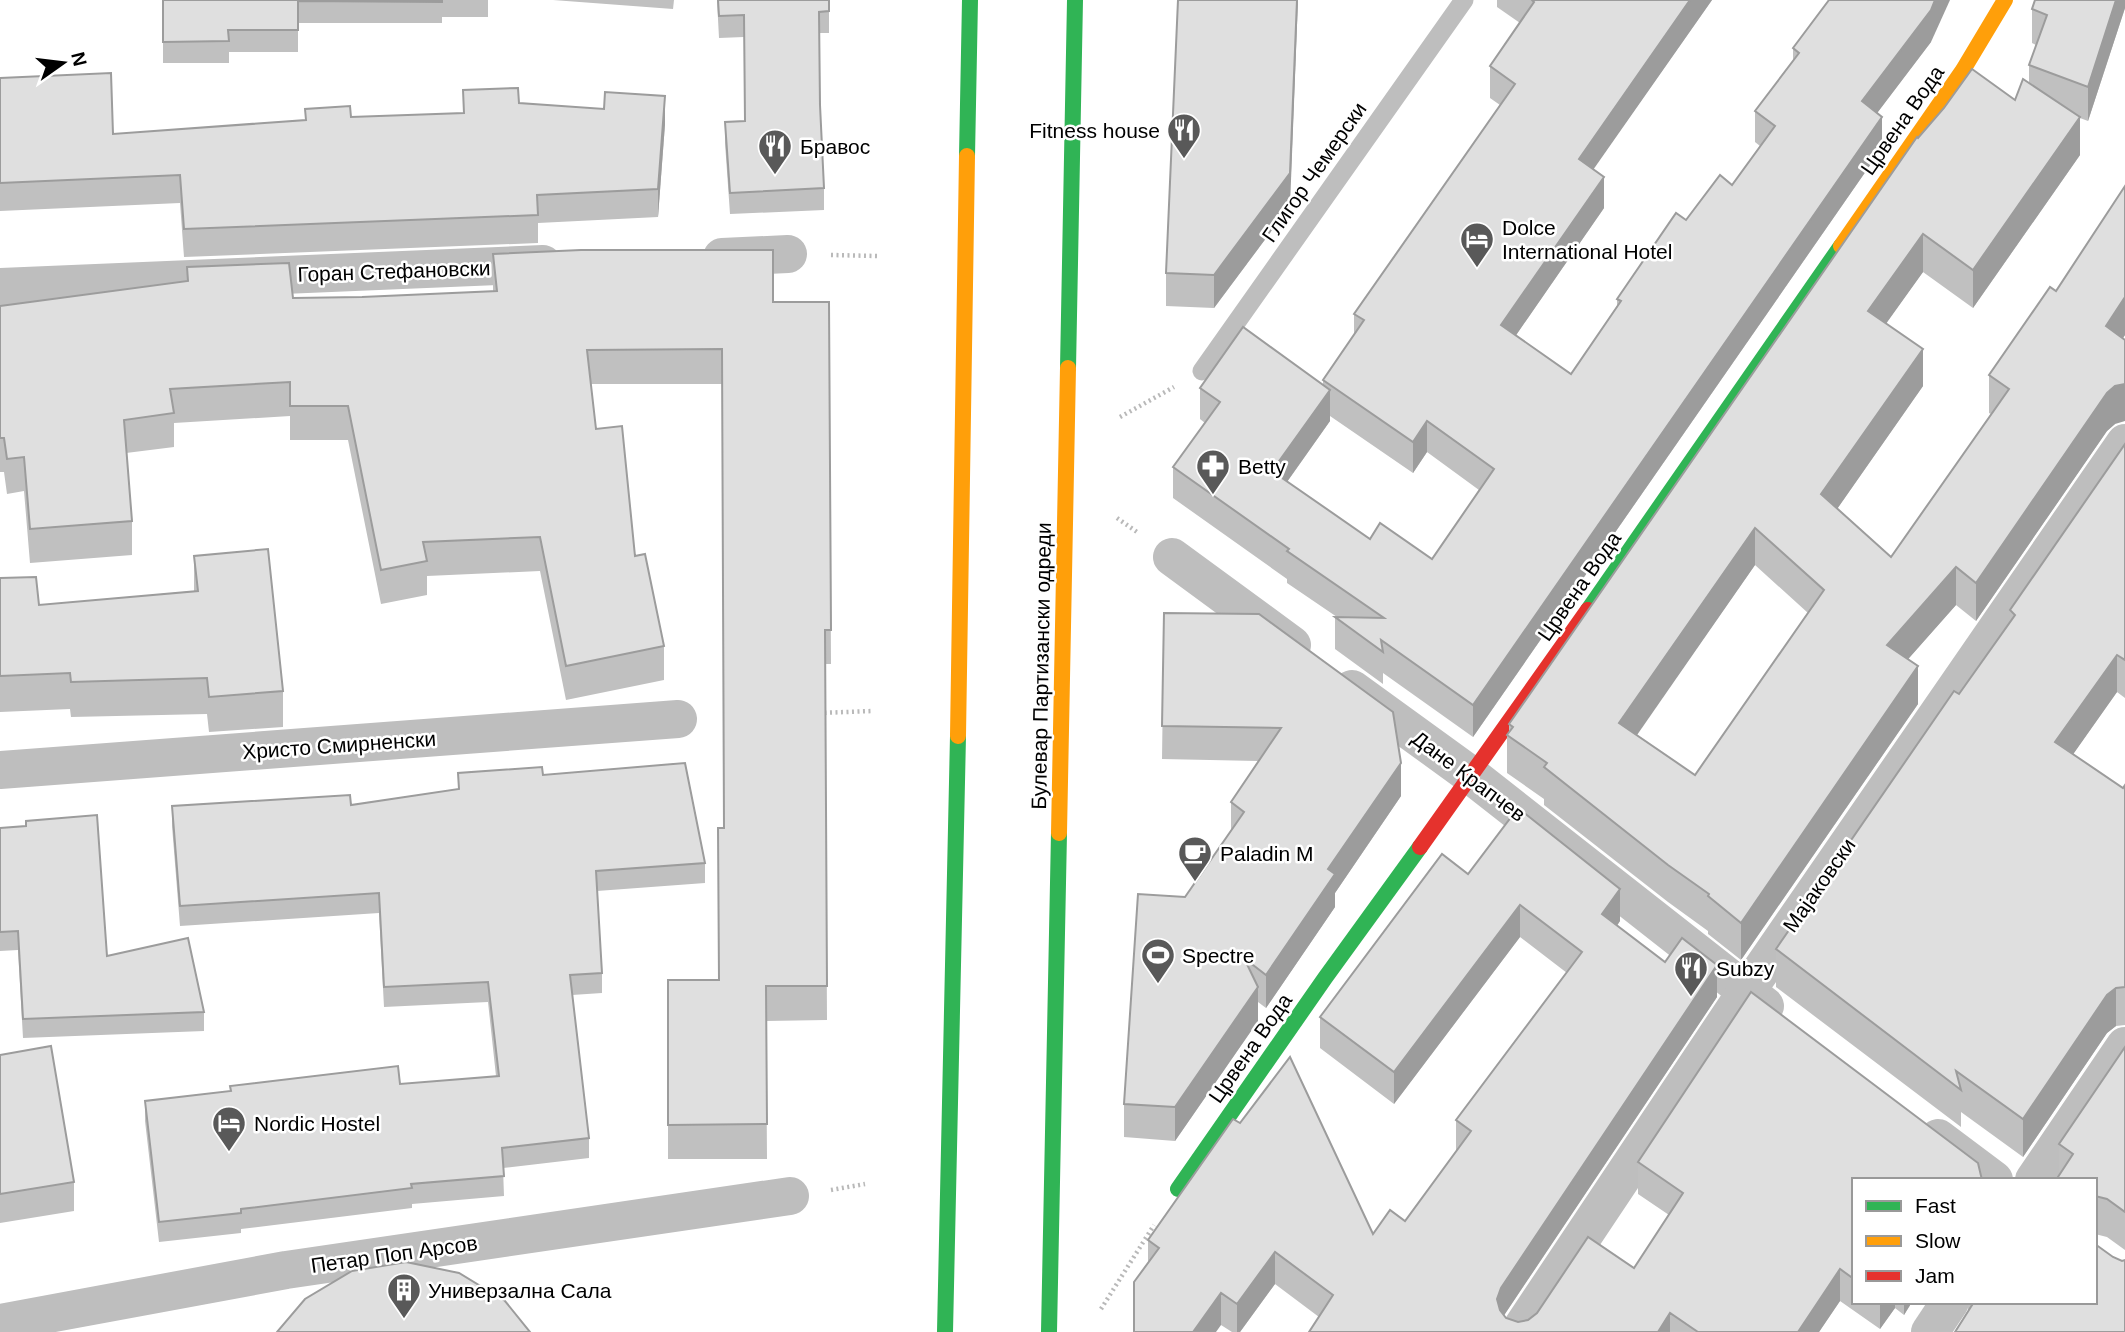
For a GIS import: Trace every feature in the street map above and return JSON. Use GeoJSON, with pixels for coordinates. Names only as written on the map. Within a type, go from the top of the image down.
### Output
{"type":"FeatureCollection","features":[{"type":"Feature","properties":{"kind":"street"},"geometry":{"type":"LineString","coordinates":[[945,1332],[970,0]]}},
{"type":"Feature","properties":{"kind":"street","name":"Булевар Партизански одреди"},"geometry":{"type":"LineString","coordinates":[[1049,1332],[1075,0]]}},
{"type":"Feature","properties":{"kind":"street","name":"Црвена Вода"},"geometry":{"type":"LineString","coordinates":[[1178,1189],[1325,978],[1472,776],[1947,93],[2005,0]]}},
{"type":"Feature","properties":{"kind":"street"},"geometry":{"type":"LineString","coordinates":[[691,258],[788,254]]}},
{"type":"Feature","properties":{"kind":"street","name":"Горан Стефановски"},"geometry":{"type":"LineString","coordinates":[[0,287],[581,263]]}},
{"type":"Feature","properties":{"kind":"street","name":"Мајаковски"},"geometry":{"type":"LineString","coordinates":[[1519,1332],[1746,992],[2125,443]]}},
{"type":"Feature","properties":{"kind":"street","name":"Дане Крапчев"},"geometry":{"type":"LineString","coordinates":[[1172,557],[1472,776],[1789,1025]]}},
{"type":"Feature","properties":{"kind":"street","name":"Христо Смирненски"},"geometry":{"type":"LineString","coordinates":[[0,770],[678,719]]}},
{"type":"Feature","properties":{"kind":"street"},"geometry":{"type":"LineString","coordinates":[[2035,1178],[2125,1046]]}},
{"type":"Feature","properties":{"kind":"street"},"geometry":{"type":"LineString","coordinates":[[1908,1115],[1991,1178]]}},
{"type":"Feature","properties":{"kind":"street","name":"Петар Поп Арсов"},"geometry":{"type":"LineString","coordinates":[[0,1323],[286,1270],[790,1196]]}},
{"type":"Feature","properties":{"kind":"street"},"geometry":{"type":"LineString","coordinates":[[1930,1332],[1949,1304]]}},
{"type":"Feature","properties":{"kind":"lane","name":"Глигор Чемерски"},"geometry":{"type":"LineString","coordinates":[[1202,371],[1464,0]]}},
{"type":"Feature","properties":{"kind":"path"},"geometry":{"type":"LineString","coordinates":[[1120,417],[1202,371]]}},
{"type":"Feature","properties":{"kind":"path"},"geometry":{"type":"LineString","coordinates":[[817,713],[872,711]]}},
{"type":"Feature","properties":{"kind":"path"},"geometry":{"type":"LineString","coordinates":[[1101,1309],[1178,1189]]}},
{"type":"Feature","properties":{"kind":"building"},"geometry":{"type":"Polygon","coordinates":[[[163,0],[442,2],[298,1],[298,30],[228,30],[229,41],[163,42],[163,0]]]}},
{"type":"Feature","properties":{"kind":"building"},"geometry":{"type":"Polygon","coordinates":[[[718,0],[829,0],[829,11],[819,12],[824,188],[730,193],[725,122],[745,121],[744,15],[719,16],[718,0]]]}},
{"type":"Feature","properties":{"kind":"building"},"geometry":{"type":"Polygon","coordinates":[[[1178,0],[1297,0],[1290,173],[1214,275],[1166,273],[1178,0]]]}},
{"type":"Feature","properties":{"kind":"building"},"geometry":{"type":"Polygon","coordinates":[[[1532,0],[1690,0],[1579,159],[1604,177],[1501,325],[1571,374],[1621,301],[1617,299],[1676,213],[1686,220],[1720,175],[1732,185],[1775,126],[1755,111],[1799,53],[1793,48],[1829,0],[1935,0],[1931,10],[1862,101],[1882,117],[1473,705],[1381,640],[1383,652],[1335,617],[1384,618],[1173,467],[1220,402],[1200,388],[1243,327],[1330,390],[1272,471],[1370,539],[1380,523],[1432,559],[1494,469],[1427,421],[1413,442],[1323,380],[1364,320],[1354,314],[1515,84],[1490,66],[1534,2],[1532,0]]]}},
{"type":"Feature","properties":{"kind":"building"},"geometry":{"type":"Polygon","coordinates":[[[2035,0],[2116,0],[2088,87],[2029,65],[2047,15],[2032,9],[2035,0]]]}},
{"type":"Feature","properties":{"kind":"building"},"geometry":{"type":"Polygon","coordinates":[[[1972,69],[2015,100],[2023,79],[2080,117],[1973,270],[1923,234],[1868,311],[1923,349],[1821,494],[1891,557],[2009,389],[1989,375],[2050,287],[2056,291],[2125,186],[2125,297],[2106,326],[2125,340],[2125,384],[2115,386],[2107,393],[1976,583],[1956,567],[1887,645],[1918,666],[1741,923],[1708,896],[1709,894],[1544,767],[1547,763],[1507,735],[1513,727],[1509,724],[1917,137],[1944,108],[1972,69]],[[1755,528],[1619,723],[1695,775],[1824,590],[1755,528]]]}},
{"type":"Feature","properties":{"kind":"building"},"geometry":{"type":"Polygon","coordinates":[[[111,73],[113,134],[306,120],[305,109],[350,106],[351,117],[464,113],[463,90],[518,88],[519,103],[604,109],[605,92],[665,96],[658,189],[537,195],[538,215],[184,229],[180,175],[0,183],[0,78],[111,73]]]}},
{"type":"Feature","properties":{"kind":"building"},"geometry":{"type":"Polygon","coordinates":[[[581,250],[773,250],[773,302],[829,302],[831,630],[825,630],[827,986],[766,986],[767,1124],[668,1125],[668,980],[719,980],[718,828],[724,828],[722,349],[587,350],[596,429],[622,426],[635,556],[645,554],[664,646],[566,666],[540,537],[423,542],[427,561],[381,570],[348,406],[290,406],[290,382],[170,389],[174,413],[124,420],[132,521],[30,529],[24,457],[7,459],[4,438],[0,438],[0,306],[188,281],[187,267],[289,263],[293,298],[497,291],[493,254],[581,250]]]}},
{"type":"Feature","properties":{"kind":"building"},"geometry":{"type":"Polygon","coordinates":[[[2125,444],[2125,660],[2117,655],[2055,742],[2123,788],[2125,785],[2125,987],[2116,988],[2107,995],[2023,1119],[1956,1071],[1961,1090],[1776,949],[1954,691],[1959,694],[2015,615],[2010,610],[2125,444]]]}},
{"type":"Feature","properties":{"kind":"building"},"geometry":{"type":"Polygon","coordinates":[[[268,549],[283,691],[209,697],[207,678],[71,682],[70,673],[0,676],[0,578],[36,577],[39,605],[198,591],[194,556],[268,549]]]}},
{"type":"Feature","properties":{"kind":"building"},"geometry":{"type":"Polygon","coordinates":[[[1164,613],[1259,614],[1393,712],[1401,763],[1328,869],[1335,874],[1266,975],[1244,958],[1258,987],[1175,1107],[1124,1104],[1138,894],[1185,897],[1244,812],[1231,802],[1281,728],[1162,726],[1164,613]]]}},
{"type":"Feature","properties":{"kind":"building"},"geometry":{"type":"Polygon","coordinates":[[[685,763],[705,863],[596,871],[602,973],[570,975],[589,1138],[502,1148],[504,1176],[411,1184],[412,1188],[159,1222],[145,1101],[231,1091],[230,1086],[398,1066],[400,1084],[499,1076],[488,982],[384,987],[379,893],[180,906],[172,806],[350,795],[351,805],[459,789],[458,773],[542,767],[543,775],[685,763]]]}},
{"type":"Feature","properties":{"kind":"building"},"geometry":{"type":"Polygon","coordinates":[[[1518,808],[1620,889],[1602,914],[1665,962],[1682,938],[1717,965],[1501,1288],[1497,1299],[1506,1318],[1518,1322],[1528,1320],[1537,1313],[1588,1237],[1634,1268],[1683,1193],[1638,1162],[1751,992],[1978,1163],[1982,1178],[1852,1178],[1852,1278],[1840,1269],[1798,1332],[1698,1332],[1670,1313],[1658,1332],[1309,1332],[1333,1295],[1275,1252],[1237,1304],[1221,1293],[1193,1332],[1134,1332],[1134,1282],[1159,1248],[1148,1240],[1233,1119],[1240,1123],[1290,1057],[1373,1234],[1390,1210],[1405,1221],[1471,1131],[1456,1120],[1582,952],[1520,905],[1394,1072],[1320,1017],[1442,854],[1468,874],[1518,808]]]}},
{"type":"Feature","properties":{"kind":"building"},"geometry":{"type":"Polygon","coordinates":[[[97,815],[107,956],[188,938],[204,1012],[23,1019],[18,931],[0,932],[0,828],[26,826],[26,821],[97,815]]]}},
{"type":"Feature","properties":{"kind":"building"},"geometry":{"type":"Polygon","coordinates":[[[51,1046],[74,1182],[0,1194],[0,1055],[51,1046]]]}},
{"type":"Feature","properties":{"kind":"building"},"geometry":{"type":"Polygon","coordinates":[[[2125,1047],[2125,1212],[2107,1199],[2097,1196],[2097,1178],[2057,1178],[2073,1154],[2059,1144],[2125,1047]]]}},
{"type":"Feature","properties":{"kind":"building"},"geometry":{"type":"Polygon","coordinates":[[[2097,1245],[2113,1257],[2125,1260],[2125,1332],[1955,1332],[1973,1304],[2097,1304],[2097,1245]]]}},
{"type":"Feature","properties":{"kind":"building"},"geometry":{"type":"Polygon","coordinates":[[[406,1262],[459,1273],[505,1301],[530,1332],[277,1332],[305,1299],[352,1271],[406,1262]]]}},
{"type":"Feature","properties":{"kind":"traffic: fast"},"geometry":{"type":"LineString","coordinates":[[967,156],[970,0]]}},
{"type":"Feature","properties":{"kind":"traffic: fast"},"geometry":{"type":"LineString","coordinates":[[1068,368],[1075,0]]}},
{"type":"Feature","properties":{"kind":"traffic: fast"},"geometry":{"type":"LineString","coordinates":[[1588,610],[1841,246]]}},
{"type":"Feature","properties":{"kind":"traffic: fast"},"geometry":{"type":"LineString","coordinates":[[945,1332],[958,736]]}},
{"type":"Feature","properties":{"kind":"traffic: fast"},"geometry":{"type":"LineString","coordinates":[[1049,1332],[1059,833]]}},
{"type":"Feature","properties":{"kind":"traffic: fast"},"geometry":{"type":"LineString","coordinates":[[1178,1189],[1420,847]]}},
{"type":"Feature","properties":{"kind":"traffic: slow"},"geometry":{"type":"LineString","coordinates":[[1841,246],[1963,70],[2005,0]]}},
{"type":"Feature","properties":{"kind":"traffic: slow"},"geometry":{"type":"LineString","coordinates":[[958,736],[967,156]]}},
{"type":"Feature","properties":{"kind":"traffic: slow"},"geometry":{"type":"LineString","coordinates":[[1059,833],[1068,368]]}},
{"type":"Feature","properties":{"kind":"traffic: jam"},"geometry":{"type":"LineString","coordinates":[[1420,847],[1588,610]]}},
{"type":"Feature","properties":{"kind":"place","name":"Fitness house"},"geometry":{"type":"Point","coordinates":[1184,160]}},
{"type":"Feature","properties":{"kind":"place","name":"Бравос"},"geometry":{"type":"Point","coordinates":[775,176]}},
{"type":"Feature","properties":{"kind":"place","name":"Dolce International Hotel"},"geometry":{"type":"Point","coordinates":[1477,269]}},
{"type":"Feature","properties":{"kind":"place","name":"Betty"},"geometry":{"type":"Point","coordinates":[1213,496]}},
{"type":"Feature","properties":{"kind":"place","name":"Paladin M"},"geometry":{"type":"Point","coordinates":[1195,883]}},
{"type":"Feature","properties":{"kind":"place","name":"Spectre"},"geometry":{"type":"Point","coordinates":[1158,985]}},
{"type":"Feature","properties":{"kind":"place","name":"Subzy"},"geometry":{"type":"Point","coordinates":[1691,998]}},
{"type":"Feature","properties":{"kind":"place","name":"Nordic Hostel"},"geometry":{"type":"Point","coordinates":[229,1153]}},
{"type":"Feature","properties":{"kind":"place","name":"Универзална Сала"},"geometry":{"type":"Point","coordinates":[404,1320]}}]}
